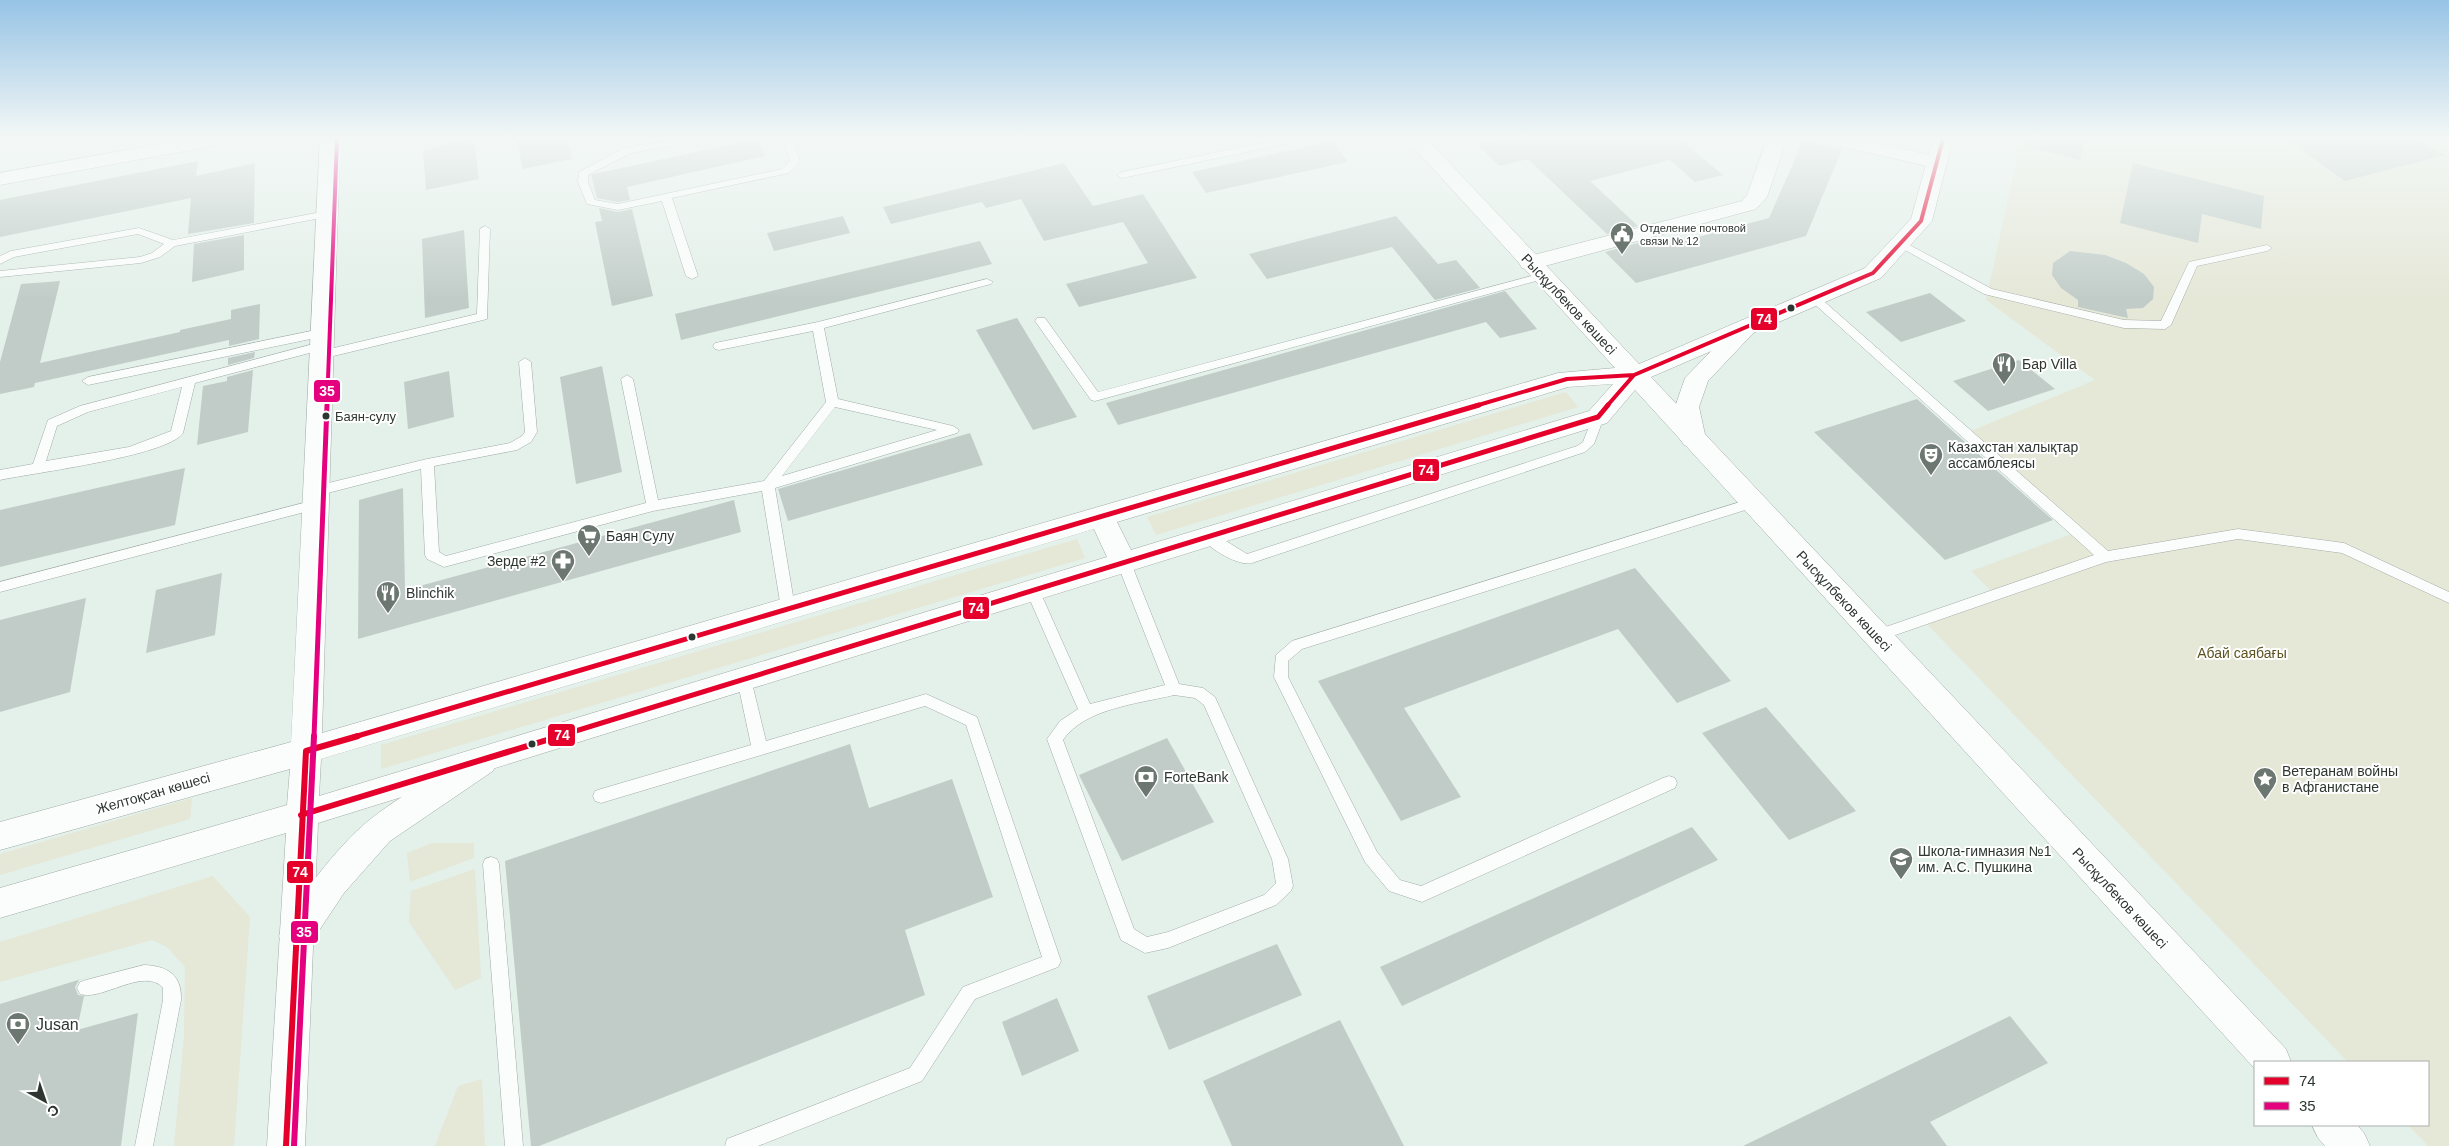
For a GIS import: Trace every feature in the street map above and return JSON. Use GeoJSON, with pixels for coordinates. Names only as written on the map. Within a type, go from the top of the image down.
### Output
{"type":"FeatureCollection","features":[{"type":"Feature","properties":{"kind":"main road"},"geometry":{"type":"LineString","coordinates":[[286,1146],[306,750],[328,192]]}},
{"type":"Feature","properties":{"kind":"main road","name":"Рысқұлбеков көшесі"},"geometry":{"type":"LineString","coordinates":[[1466,192],[1752,503],[2272,1061]]}},
{"type":"Feature","properties":{"kind":"main road"},"geometry":{"type":"LineString","coordinates":[[1537,269],[1749,205],[1758,192]]}},
{"type":"Feature","properties":{"kind":"main road"},"geometry":{"type":"LineString","coordinates":[[0,903],[302,815],[1598,417],[1634,375],[1873,273],[1921,221],[1928,192]]}},
{"type":"Feature","properties":{"kind":"main road"},"geometry":{"type":"LineString","coordinates":[[1693,439],[1687,407],[1697,378],[1748,326]]}},
{"type":"Feature","properties":{"kind":"main road","name":"Желтоқсан көшесі"},"geometry":{"type":"LineString","coordinates":[[0,836],[306,750],[1567,378],[1634,375]]}},
{"type":"Feature","properties":{"kind":"main road"},"geometry":{"type":"LineString","coordinates":[[1101,516],[1124,563]]}},
{"type":"Feature","properties":{"kind":"main road"},"geometry":{"type":"LineString","coordinates":[[296,936],[332,882],[379,831],[488,758]]}},
{"type":"Feature","properties":{"kind":"main road"},"geometry":{"type":"LineString","coordinates":[[2332,1126],[2351,1146]]}},
{"type":"Feature","properties":{"kind":"lane"},"geometry":{"type":"LineString","coordinates":[[587,192],[591,202],[618,207],[683,192]]}},
{"type":"Feature","properties":{"kind":"lane"},"geometry":{"type":"LineString","coordinates":[[666,196],[692,276]]}},
{"type":"Feature","properties":{"kind":"lane"},"geometry":{"type":"LineString","coordinates":[[0,261],[10,254],[139,231],[172,242],[327,214]]}},
{"type":"Feature","properties":{"kind":"lane"},"geometry":{"type":"LineString","coordinates":[[88,381],[321,345],[483,316],[486,229]]}},
{"type":"Feature","properties":{"kind":"lane"},"geometry":{"type":"LineString","coordinates":[[0,274],[141,260],[156,255],[172,242]]}},
{"type":"Feature","properties":{"kind":"lane"},"geometry":{"type":"LineString","coordinates":[[1900,243],[1988,292],[2124,324],[2165,325],[2193,264],[2267,248]]}},
{"type":"Feature","properties":{"kind":"lane"},"geometry":{"type":"LineString","coordinates":[[1041,321],[1095,397],[1537,269]]}},
{"type":"Feature","properties":{"kind":"lane"},"geometry":{"type":"LineString","coordinates":[[720,346],[818,326],[987,282]]}},
{"type":"Feature","properties":{"kind":"lane"},"geometry":{"type":"LineString","coordinates":[[1814,298],[2105,557]]}},
{"type":"Feature","properties":{"kind":"lane"},"geometry":{"type":"LineString","coordinates":[[788,608],[768,485],[832,402],[818,326]]}},
{"type":"Feature","properties":{"kind":"lane"},"geometry":{"type":"LineString","coordinates":[[38,467],[52,423],[84,409],[321,345]]}},
{"type":"Feature","properties":{"kind":"lane"},"geometry":{"type":"LineString","coordinates":[[0,587],[316,498],[427,463],[513,447],[527,439],[531,432],[525,362]]}},
{"type":"Feature","properties":{"kind":"lane"},"geometry":{"type":"LineString","coordinates":[[627,379],[653,506]]}},
{"type":"Feature","properties":{"kind":"lane"},"geometry":{"type":"LineString","coordinates":[[0,475],[148,446],[167,439],[177,433],[190,381]]}},
{"type":"Feature","properties":{"kind":"lane"},"geometry":{"type":"LineString","coordinates":[[427,463],[432,555],[444,562],[653,506],[768,485],[953,430],[832,402]]}},
{"type":"Feature","properties":{"kind":"lane"},"geometry":{"type":"LineString","coordinates":[[1669,782],[1422,894],[1395,886],[1371,857],[1281,677],[1282,659],[1297,645],[1752,503]]}},
{"type":"Feature","properties":{"kind":"lane"},"geometry":{"type":"LineString","coordinates":[[1876,636],[2105,557],[2238,534],[2344,548],[2449,598]]}},
{"type":"Feature","properties":{"kind":"lane"},"geometry":{"type":"LineString","coordinates":[[1124,563],[1174,689]]}},
{"type":"Feature","properties":{"kind":"lane"},"geometry":{"type":"LineString","coordinates":[[1033,591],[1086,711]]}},
{"type":"Feature","properties":{"kind":"lane"},"geometry":{"type":"LineString","coordinates":[[744,679],[760,749]]}},
{"type":"Feature","properties":{"kind":"lane"},"geometry":{"type":"LineString","coordinates":[[1174,689],[1198,692],[1210,700],[1280,859],[1285,886],[1270,900],[1168,940],[1145,945],[1127,934],[1055,739],[1064,724],[1086,711],[1174,689]]}},
{"type":"Feature","properties":{"kind":"lane"},"geometry":{"type":"LineString","coordinates":[[601,796],[926,700],[972,721],[1052,960],[969,993],[916,1075],[734,1146]]}},
{"type":"Feature","properties":{"kind":"lane"},"geometry":{"type":"LineString","coordinates":[[491,864],[514,1146]]}},
{"type":"Feature","properties":{"kind":"lane"},"geometry":{"type":"LineString","coordinates":[[86,988],[150,971],[163,975],[171,984],[172,1000],[144,1146]]}},
{"type":"Feature","properties":{"kind":"green space","name":"Абай саябағы"},"geometry":{"type":"Polygon","coordinates":[[[2009,192],[2449,192],[2449,1146],[2428,1146],[2409,1126],[2429,1126],[2429,1061],[2347,1061],[1924,621],[1995,595],[1971,571],[2072,534],[1971,431],[2095,380],[1986,300],[2009,192]]]}},
{"type":"Feature","properties":{"kind":"green space"},"geometry":{"type":"Polygon","coordinates":[[[1566,392],[1578,407],[1156,535],[1147,517],[1566,392]]]}},
{"type":"Feature","properties":{"kind":"green space"},"geometry":{"type":"Polygon","coordinates":[[[1077,539],[1085,558],[381,769],[381,745],[1077,539]]]}},
{"type":"Feature","properties":{"kind":"green space"},"geometry":{"type":"Polygon","coordinates":[[[192,798],[190,819],[0,875],[0,854],[192,798]]]}},
{"type":"Feature","properties":{"kind":"green space"},"geometry":{"type":"Polygon","coordinates":[[[432,843],[474,843],[474,858],[410,882],[407,853],[432,843]]]}},
{"type":"Feature","properties":{"kind":"green space"},"geometry":{"type":"Polygon","coordinates":[[[475,869],[481,978],[455,990],[409,922],[411,891],[475,869]]]}},
{"type":"Feature","properties":{"kind":"green space"},"geometry":{"type":"Polygon","coordinates":[[[213,876],[250,917],[234,1146],[174,1146],[184,1036],[185,967],[167,947],[152,940],[0,982],[0,942],[213,876]]]}},
{"type":"Feature","properties":{"kind":"green space"},"geometry":{"type":"Polygon","coordinates":[[[482,1079],[485,1146],[435,1146],[458,1086],[482,1079]]]}},
{"type":"Feature","properties":{"kind":"building"},"geometry":{"type":"Polygon","coordinates":[[[38,192],[255,192],[254,223],[188,234],[191,198],[0,237],[0,200],[38,192]]]}},
{"type":"Feature","properties":{"kind":"building"},"geometry":{"type":"Polygon","coordinates":[[[596,192],[628,192],[630,200],[618,202],[597,198],[596,192]]]}},
{"type":"Feature","properties":{"kind":"building"},"geometry":{"type":"Polygon","coordinates":[[[943,192],[1084,192],[1093,206],[1143,194],[1197,278],[1079,307],[1066,284],[1148,263],[1123,222],[1044,241],[1021,199],[986,208],[982,202],[891,224],[883,207],[943,192]]]}},
{"type":"Feature","properties":{"kind":"building"},"geometry":{"type":"Polygon","coordinates":[[[1563,192],[1602,192],[1638,226],[1607,234],[1563,192]]]}},
{"type":"Feature","properties":{"kind":"building"},"geometry":{"type":"Polygon","coordinates":[[[1780,192],[1824,192],[1806,236],[1636,283],[1605,252],[1652,239],[1661,247],[1769,218],[1780,192]]]}},
{"type":"Feature","properties":{"kind":"building"},"geometry":{"type":"Polygon","coordinates":[[[2127,192],[2250,192],[2264,196],[2261,229],[2202,214],[2198,243],[2120,223],[2127,192]]]}},
{"type":"Feature","properties":{"kind":"building"},"geometry":{"type":"Polygon","coordinates":[[[599,208],[618,212],[632,209],[653,296],[612,306],[595,222],[602,221],[599,208]]]}},
{"type":"Feature","properties":{"kind":"building"},"geometry":{"type":"Polygon","coordinates":[[[843,216],[850,233],[774,251],[767,233],[843,216]]]}},
{"type":"Feature","properties":{"kind":"building"},"geometry":{"type":"Polygon","coordinates":[[[1396,216],[1438,264],[1456,260],[1480,288],[1435,300],[1392,247],[1267,279],[1249,254],[1396,216]]]}},
{"type":"Feature","properties":{"kind":"building"},"geometry":{"type":"Polygon","coordinates":[[[464,230],[469,308],[425,318],[422,239],[464,230]]]}},
{"type":"Feature","properties":{"kind":"building"},"geometry":{"type":"Polygon","coordinates":[[[244,235],[244,270],[192,282],[194,244],[244,235]]]}},
{"type":"Feature","properties":{"kind":"building"},"geometry":{"type":"Polygon","coordinates":[[[980,241],[992,264],[681,340],[675,314],[980,241]]]}},
{"type":"Feature","properties":{"kind":"building"},"geometry":{"type":"Polygon","coordinates":[[[2070,251],[2105,255],[2126,263],[2144,274],[2154,287],[2153,299],[2143,308],[2126,309],[2128,318],[2078,307],[2078,300],[2061,288],[2052,275],[2053,263],[2070,251]]]}},
{"type":"Feature","properties":{"kind":"building"},"geometry":{"type":"Polygon","coordinates":[[[60,281],[40,363],[231,319],[231,310],[260,304],[259,339],[229,346],[229,340],[35,383],[34,387],[0,394],[0,362],[21,284],[60,281]]]}},
{"type":"Feature","properties":{"kind":"building"},"geometry":{"type":"Polygon","coordinates":[[[1505,291],[1537,329],[1500,338],[1486,322],[1118,425],[1106,403],[1505,291]]]}},
{"type":"Feature","properties":{"kind":"building"},"geometry":{"type":"Polygon","coordinates":[[[1930,293],[1966,321],[1901,342],[1866,312],[1930,293]]]}},
{"type":"Feature","properties":{"kind":"building"},"geometry":{"type":"Polygon","coordinates":[[[1017,318],[1077,417],[1033,430],[976,330],[1017,318]]]}},
{"type":"Feature","properties":{"kind":"building"},"geometry":{"type":"Polygon","coordinates":[[[255,352],[254,358],[228,365],[228,358],[255,352]]]}},
{"type":"Feature","properties":{"kind":"building","name":"Бар Villa"},"geometry":{"type":"Polygon","coordinates":[[[2019,360],[2055,389],[1988,411],[1953,381],[2019,360]]]}},
{"type":"Feature","properties":{"kind":"building"},"geometry":{"type":"Polygon","coordinates":[[[602,366],[622,472],[576,484],[560,377],[602,366]]]}},
{"type":"Feature","properties":{"kind":"building"},"geometry":{"type":"Polygon","coordinates":[[[253,370],[248,432],[197,445],[203,386],[227,381],[227,377],[253,370]]]}},
{"type":"Feature","properties":{"kind":"building"},"geometry":{"type":"Polygon","coordinates":[[[449,371],[454,417],[408,429],[404,382],[449,371]]]}},
{"type":"Feature","properties":{"kind":"building","name":"Казахстан халықтар ассамблеясы"},"geometry":{"type":"Polygon","coordinates":[[[1917,399],[2053,520],[1945,560],[1814,432],[1917,399]]]}},
{"type":"Feature","properties":{"kind":"building"},"geometry":{"type":"Polygon","coordinates":[[[970,433],[983,465],[788,521],[778,489],[970,433]]]}},
{"type":"Feature","properties":{"kind":"building"},"geometry":{"type":"Polygon","coordinates":[[[185,468],[175,525],[0,567],[0,510],[185,468]]]}},
{"type":"Feature","properties":{"kind":"building","name":"Баян Сулу"},"geometry":{"type":"Polygon","coordinates":[[[403,488],[405,590],[734,500],[741,532],[358,639],[359,500],[403,488]]]}},
{"type":"Feature","properties":{"kind":"building"},"geometry":{"type":"Polygon","coordinates":[[[1635,568],[1731,681],[1677,703],[1618,629],[1404,708],[1461,797],[1401,821],[1318,681],[1635,568]]]}},
{"type":"Feature","properties":{"kind":"building"},"geometry":{"type":"Polygon","coordinates":[[[222,573],[215,635],[146,653],[156,590],[222,573]]]}},
{"type":"Feature","properties":{"kind":"building"},"geometry":{"type":"Polygon","coordinates":[[[86,598],[70,692],[0,712],[0,620],[86,598]]]}},
{"type":"Feature","properties":{"kind":"building"},"geometry":{"type":"Polygon","coordinates":[[[1766,707],[1856,811],[1789,840],[1702,733],[1766,707]]]}},
{"type":"Feature","properties":{"kind":"building"},"geometry":{"type":"Polygon","coordinates":[[[1167,738],[1214,822],[1122,861],[1079,775],[1167,738]]]}},
{"type":"Feature","properties":{"kind":"building"},"geometry":{"type":"Polygon","coordinates":[[[850,744],[869,808],[952,779],[993,897],[905,930],[925,995],[539,1146],[531,1146],[505,861],[850,744]]]}},
{"type":"Feature","properties":{"kind":"building"},"geometry":{"type":"Polygon","coordinates":[[[1692,827],[1718,860],[1402,1006],[1380,967],[1692,827]]]}},
{"type":"Feature","properties":{"kind":"building"},"geometry":{"type":"Polygon","coordinates":[[[1277,944],[1302,995],[1169,1050],[1147,996],[1277,944]]]}},
{"type":"Feature","properties":{"kind":"building"},"geometry":{"type":"Polygon","coordinates":[[[88,977],[79,980],[75,987],[78,995],[84,996],[77,1030],[138,1013],[121,1146],[0,1146],[0,1004],[88,977]]]}},
{"type":"Feature","properties":{"kind":"building"},"geometry":{"type":"Polygon","coordinates":[[[1057,998],[1079,1051],[1022,1076],[1002,1022],[1057,998]]]}},
{"type":"Feature","properties":{"kind":"building"},"geometry":{"type":"Polygon","coordinates":[[[2010,1016],[2048,1063],[1930,1122],[1947,1146],[1743,1146],[2010,1016]]]}},
{"type":"Feature","properties":{"kind":"building"},"geometry":{"type":"Polygon","coordinates":[[[1340,1020],[1404,1146],[1232,1146],[1203,1081],[1340,1020]]]}},
{"type":"Feature","properties":{"kind":"transit line","name":"35"},"geometry":{"type":"LineString","coordinates":[[294,1146],[313,751],[335,192]]}},
{"type":"Feature","properties":{"kind":"transit line","name":"74"},"geometry":{"type":"LineString","coordinates":[[286,1146],[306,751],[1567,379],[1634,375],[1873,273],[1921,221],[1929,192]]}},
{"type":"Feature","properties":{"kind":"transit line","name":"74"},"geometry":{"type":"LineString","coordinates":[[301,815],[1598,417],[1634,375]]}},
{"type":"Feature","properties":{"kind":"place","name":"Отделение почтовой связи № 12"},"geometry":{"type":"Point","coordinates":[1622,255]}},
{"type":"Feature","properties":{"kind":"place","name":"Бар Villa"},"geometry":{"type":"Point","coordinates":[2004,385]}},
{"type":"Feature","properties":{"kind":"place","name":"Баян-сулу"},"geometry":{"type":"Point","coordinates":[326,416]}},
{"type":"Feature","properties":{"kind":"place","name":"Казахстан халықтар ассамблеясы"},"geometry":{"type":"Point","coordinates":[1931,476]}},
{"type":"Feature","properties":{"kind":"place","name":"Баян Сулу"},"geometry":{"type":"Point","coordinates":[589,557]}},
{"type":"Feature","properties":{"kind":"place","name":"Зерде #2"},"geometry":{"type":"Point","coordinates":[563,582]}},
{"type":"Feature","properties":{"kind":"place","name":"Blinchik"},"geometry":{"type":"Point","coordinates":[388,614]}},
{"type":"Feature","properties":{"kind":"place","name":"ForteBank"},"geometry":{"type":"Point","coordinates":[1146,798]}},
{"type":"Feature","properties":{"kind":"place","name":"Ветеранам войны в Афганистане"},"geometry":{"type":"Point","coordinates":[2265,800]}},
{"type":"Feature","properties":{"kind":"place","name":"Школа-гимназия №1 им. А.С. Пушкина"},"geometry":{"type":"Point","coordinates":[1901,880]}},
{"type":"Feature","properties":{"kind":"place","name":"Jusan"},"geometry":{"type":"Point","coordinates":[18,1045]}}]}
